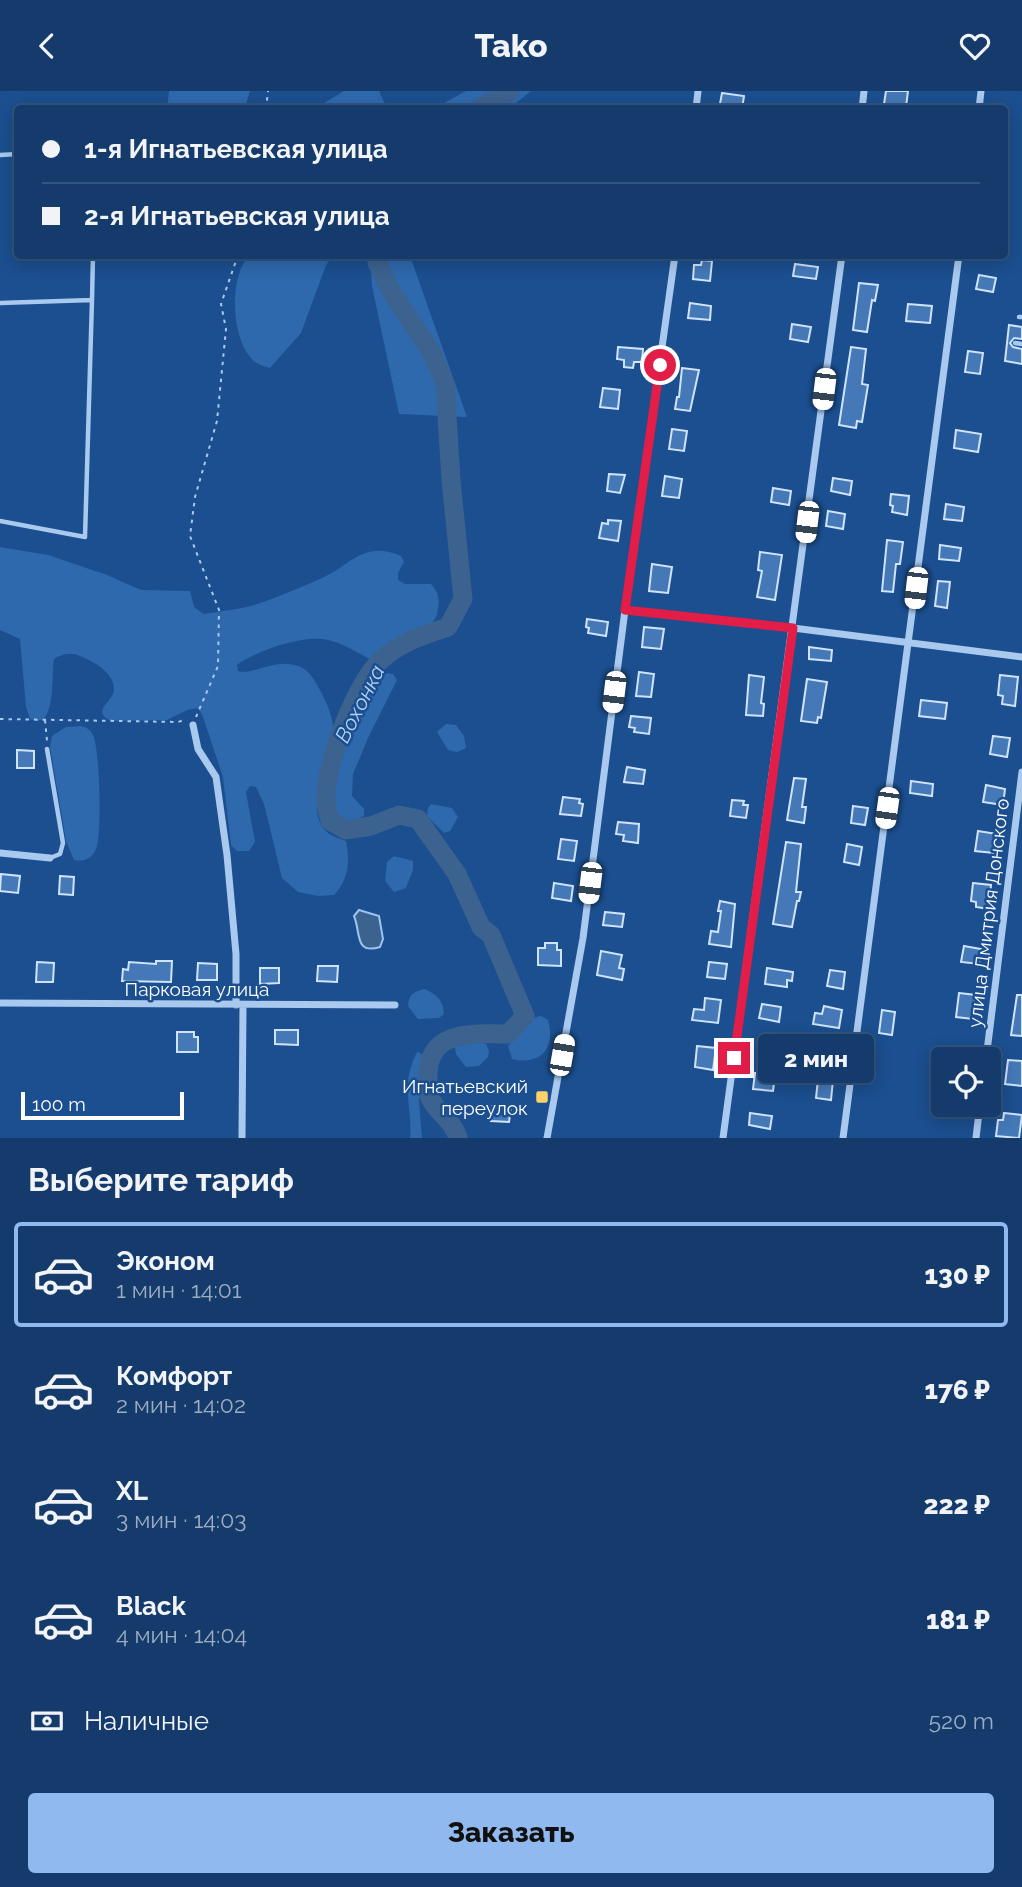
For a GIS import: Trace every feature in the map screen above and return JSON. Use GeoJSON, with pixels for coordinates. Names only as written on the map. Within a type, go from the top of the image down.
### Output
{"type":"FeatureCollection","features":[{"type":"Feature","properties":{"kind":"street"},"geometry":{"type":"LineString","coordinates":[[547,1138],[583,938],[625,610],[674,259]]}},
{"type":"Feature","properties":{"kind":"street"},"geometry":{"type":"LineString","coordinates":[[723,1138],[841,259]]}},
{"type":"Feature","properties":{"kind":"street"},"geometry":{"type":"LineString","coordinates":[[843,1138],[958,259]]}},
{"type":"Feature","properties":{"kind":"street"},"geometry":{"type":"LineString","coordinates":[[625,610],[1022,657]]}},
{"type":"Feature","properties":{"kind":"street"},"geometry":{"type":"LineString","coordinates":[[193,725],[198,749],[216,777],[227,855],[240,1005],[242,1138]]}},
{"type":"Feature","properties":{"kind":"street","name":"улица Дмитрия Донского"},"geometry":{"type":"LineString","coordinates":[[988,1047],[1022,772]]}},
{"type":"Feature","properties":{"kind":"street"},"geometry":{"type":"LineString","coordinates":[[0,853],[50,858]]}},
{"type":"Feature","properties":{"kind":"street","name":"Парковая улица"},"geometry":{"type":"LineString","coordinates":[[0,1003],[395,1005]]}},
{"type":"Feature","properties":{"kind":"street"},"geometry":{"type":"LineString","coordinates":[[976,1138],[978,1117]]}},
{"type":"Feature","properties":{"kind":"lane"},"geometry":{"type":"LineString","coordinates":[[0,521],[85,537],[93,259]]}},
{"type":"Feature","properties":{"kind":"lane"},"geometry":{"type":"LineString","coordinates":[[0,303],[92,300]]}},
{"type":"Feature","properties":{"kind":"lane"},"geometry":{"type":"LineString","coordinates":[[1015,343],[1022,344]]}},
{"type":"Feature","properties":{"kind":"lane"},"geometry":{"type":"LineString","coordinates":[[47,749],[63,843],[60,854],[50,858]]}},
{"type":"Feature","properties":{"kind":"path"},"geometry":{"type":"LineString","coordinates":[[193,725],[218,666],[219,610],[190,536],[195,497],[217,421],[226,329],[221,304],[236,259]]}},
{"type":"Feature","properties":{"kind":"path"},"geometry":{"type":"LineString","coordinates":[[0,719],[178,722],[197,715]]}},
{"type":"Feature","properties":{"kind":"path"},"geometry":{"type":"LineString","coordinates":[[45,719],[47,749]]}},
{"type":"Feature","properties":{"kind":"shaded area"},"geometry":{"type":"Polygon","coordinates":[[[169,91],[250,91],[246,105],[167,105],[169,91]]]}},
{"type":"Feature","properties":{"kind":"shaded area"},"geometry":{"type":"Polygon","coordinates":[[[344,91],[379,91],[386,105],[321,105],[344,91]]]}},
{"type":"Feature","properties":{"kind":"shaded area"},"geometry":{"type":"Polygon","coordinates":[[[466,91],[531,91],[514,105],[440,105],[466,91]]]}},
{"type":"Feature","properties":{"kind":"shaded area"},"geometry":{"type":"Polygon","coordinates":[[[247,259],[331,259],[301,333],[270,368],[257,363],[247,353],[237,326],[235,294],[242,266],[247,259]]]}},
{"type":"Feature","properties":{"kind":"shaded area"},"geometry":{"type":"Polygon","coordinates":[[[370,259],[411,259],[467,417],[399,414],[372,286],[370,259]]]}},
{"type":"Feature","properties":{"kind":"shaded area"},"geometry":{"type":"Polygon","coordinates":[[[0,547],[48,555],[141,590],[190,591],[194,607],[204,614],[244,608],[273,598],[322,578],[358,556],[377,551],[401,556],[404,562],[398,573],[398,580],[405,584],[431,584],[439,602],[432,623],[421,631],[390,643],[374,661],[328,640],[306,639],[256,654],[237,665],[238,671],[244,672],[282,664],[301,667],[313,678],[331,714],[332,740],[317,810],[320,822],[327,832],[346,841],[347,869],[343,883],[334,895],[318,896],[298,892],[282,878],[264,804],[256,787],[250,786],[246,792],[255,842],[249,851],[237,851],[231,845],[223,777],[202,714],[197,708],[167,720],[111,721],[102,714],[102,710],[113,694],[111,678],[91,661],[69,654],[54,659],[51,700],[45,717],[39,721],[30,719],[26,707],[20,639],[0,630],[0,547]]]}},
{"type":"Feature","properties":{"kind":"shaded area"},"geometry":{"type":"Polygon","coordinates":[[[387,673],[393,674],[397,680],[353,774],[352,796],[364,809],[364,816],[349,823],[338,815],[335,806],[337,772],[350,731],[368,693],[387,673]]]}},
{"type":"Feature","properties":{"kind":"shaded area"},"geometry":{"type":"Polygon","coordinates":[[[446,724],[456,725],[464,736],[466,748],[457,752],[448,750],[437,732],[446,724]]]}},
{"type":"Feature","properties":{"kind":"shaded area"},"geometry":{"type":"Polygon","coordinates":[[[81,726],[91,731],[95,743],[100,811],[96,849],[90,857],[77,861],[74,860],[66,841],[50,747],[52,736],[66,727],[81,726]]]}},
{"type":"Feature","properties":{"kind":"shaded area"},"geometry":{"type":"Polygon","coordinates":[[[431,804],[452,808],[458,817],[450,831],[444,833],[427,816],[431,804]]]}},
{"type":"Feature","properties":{"kind":"shaded area"},"geometry":{"type":"Polygon","coordinates":[[[394,856],[413,861],[413,870],[406,888],[394,892],[385,881],[387,862],[394,856]]]}},
{"type":"Feature","properties":{"kind":"shaded area"},"geometry":{"type":"Polygon","coordinates":[[[359,910],[379,916],[383,939],[380,947],[372,949],[362,945],[354,916],[359,910]]]}},
{"type":"Feature","properties":{"kind":"shaded area"},"geometry":{"type":"Polygon","coordinates":[[[425,989],[441,1002],[444,1014],[439,1018],[418,1019],[408,1006],[412,994],[425,989]]]}},
{"type":"Feature","properties":{"kind":"shaded area"},"geometry":{"type":"Polygon","coordinates":[[[541,1016],[548,1020],[550,1030],[550,1039],[544,1053],[531,1060],[512,1059],[508,1046],[527,1024],[541,1016]]]}},
{"type":"Feature","properties":{"kind":"shaded area"},"geometry":{"type":"Polygon","coordinates":[[[476,1042],[486,1044],[488,1057],[479,1066],[466,1067],[456,1054],[455,1047],[476,1042]]]}},
{"type":"Feature","properties":{"kind":"shaded area"},"geometry":{"type":"Polygon","coordinates":[[[417,1052],[422,1054],[419,1100],[422,1138],[410,1138],[408,1081],[417,1052]]]}},
{"type":"Feature","properties":{"kind":"building"},"geometry":{"type":"Polygon","coordinates":[[[886,91],[908,91],[906,105],[884,104],[886,91]]]}},
{"type":"Feature","properties":{"kind":"building"},"geometry":{"type":"Polygon","coordinates":[[[722,93],[744,96],[743,105],[720,105],[722,93]]]}},
{"type":"Feature","properties":{"kind":"building"},"geometry":{"type":"Polygon","coordinates":[[[702,260],[712,261],[710,281],[693,279],[694,265],[701,265],[702,260]]]}},
{"type":"Feature","properties":{"kind":"building"},"geometry":{"type":"Polygon","coordinates":[[[795,264],[818,267],[816,279],[793,276],[795,264]]]}},
{"type":"Feature","properties":{"kind":"building"},"geometry":{"type":"Polygon","coordinates":[[[979,275],[996,278],[993,292],[976,289],[979,275]]]}},
{"type":"Feature","properties":{"kind":"building"},"geometry":{"type":"Polygon","coordinates":[[[859,283],[878,285],[875,301],[872,300],[867,332],[853,330],[859,283]]]}},
{"type":"Feature","properties":{"kind":"building"},"geometry":{"type":"Polygon","coordinates":[[[690,303],[711,306],[710,320],[688,318],[690,303]]]}},
{"type":"Feature","properties":{"kind":"building"},"geometry":{"type":"Polygon","coordinates":[[[908,304],[932,306],[930,323],[906,321],[908,304]]]}},
{"type":"Feature","properties":{"kind":"building"},"geometry":{"type":"Polygon","coordinates":[[[792,324],[811,327],[808,342],[790,339],[792,324]]]}},
{"type":"Feature","properties":{"kind":"building"},"geometry":{"type":"Polygon","coordinates":[[[1009,325],[1022,327],[1022,339],[1014,338],[1010,343],[1013,347],[1022,349],[1022,364],[1005,361],[1009,325]]]}},
{"type":"Feature","properties":{"kind":"building"},"geometry":{"type":"Polygon","coordinates":[[[618,347],[643,349],[642,362],[634,362],[633,368],[624,367],[624,360],[617,359],[618,347]]]}},
{"type":"Feature","properties":{"kind":"building"},"geometry":{"type":"Polygon","coordinates":[[[851,347],[866,349],[862,384],[868,385],[862,422],[857,421],[856,428],[839,425],[851,347]]]}},
{"type":"Feature","properties":{"kind":"building"},"geometry":{"type":"Polygon","coordinates":[[[968,351],[983,353],[980,374],[965,372],[968,351]]]}},
{"type":"Feature","properties":{"kind":"building"},"geometry":{"type":"Polygon","coordinates":[[[682,368],[699,370],[690,411],[675,409],[682,368]]]}},
{"type":"Feature","properties":{"kind":"building"},"geometry":{"type":"Polygon","coordinates":[[[603,388],[620,390],[618,409],[600,407],[603,388]]]}},
{"type":"Feature","properties":{"kind":"building"},"geometry":{"type":"Polygon","coordinates":[[[672,429],[687,431],[684,451],[669,449],[672,429]]]}},
{"type":"Feature","properties":{"kind":"building"},"geometry":{"type":"Polygon","coordinates":[[[956,430],[981,434],[978,452],[954,448],[956,430]]]}},
{"type":"Feature","properties":{"kind":"building"},"geometry":{"type":"Polygon","coordinates":[[[609,474],[625,475],[620,493],[607,491],[609,474]]]}},
{"type":"Feature","properties":{"kind":"building"},"geometry":{"type":"Polygon","coordinates":[[[665,476],[682,479],[679,498],[662,496],[665,476]]]}},
{"type":"Feature","properties":{"kind":"building"},"geometry":{"type":"Polygon","coordinates":[[[833,478],[852,481],[850,495],[831,491],[833,478]]]}},
{"type":"Feature","properties":{"kind":"building"},"geometry":{"type":"Polygon","coordinates":[[[773,488],[791,491],[789,505],[771,502],[773,488]]]}},
{"type":"Feature","properties":{"kind":"building"},"geometry":{"type":"Polygon","coordinates":[[[891,494],[909,496],[907,515],[892,512],[891,494]]]}},
{"type":"Feature","properties":{"kind":"building"},"geometry":{"type":"Polygon","coordinates":[[[946,504],[964,507],[962,521],[944,519],[946,504]]]}},
{"type":"Feature","properties":{"kind":"building"},"geometry":{"type":"Polygon","coordinates":[[[828,511],[845,514],[843,529],[826,526],[828,511]]]}},
{"type":"Feature","properties":{"kind":"building"},"geometry":{"type":"Polygon","coordinates":[[[608,520],[621,521],[618,541],[599,538],[602,523],[608,524],[608,520]]]}},
{"type":"Feature","properties":{"kind":"building"},"geometry":{"type":"Polygon","coordinates":[[[887,540],[903,542],[900,564],[896,564],[893,592],[882,591],[887,540]]]}},
{"type":"Feature","properties":{"kind":"building"},"geometry":{"type":"Polygon","coordinates":[[[940,545],[961,548],[959,561],[939,559],[940,545]]]}},
{"type":"Feature","properties":{"kind":"building"},"geometry":{"type":"Polygon","coordinates":[[[760,552],[782,555],[775,600],[757,597],[762,571],[758,570],[760,552]]]}},
{"type":"Feature","properties":{"kind":"building"},"geometry":{"type":"Polygon","coordinates":[[[652,564],[672,567],[668,593],[649,591],[652,564]]]}},
{"type":"Feature","properties":{"kind":"building"},"geometry":{"type":"Polygon","coordinates":[[[938,581],[950,582],[947,608],[935,606],[938,581]]]}},
{"type":"Feature","properties":{"kind":"building"},"geometry":{"type":"Polygon","coordinates":[[[587,619],[608,622],[606,636],[588,633],[587,619]]]}},
{"type":"Feature","properties":{"kind":"building"},"geometry":{"type":"Polygon","coordinates":[[[644,627],[664,629],[661,649],[642,647],[644,627]]]}},
{"type":"Feature","properties":{"kind":"building"},"geometry":{"type":"Polygon","coordinates":[[[809,647],[832,650],[831,661],[809,659],[809,647]]]}},
{"type":"Feature","properties":{"kind":"building"},"geometry":{"type":"Polygon","coordinates":[[[639,672],[654,674],[651,697],[636,696],[639,672]]]}},
{"type":"Feature","properties":{"kind":"building"},"geometry":{"type":"Polygon","coordinates":[[[749,675],[764,677],[761,703],[764,704],[763,716],[746,715],[749,675]]]}},
{"type":"Feature","properties":{"kind":"building"},"geometry":{"type":"Polygon","coordinates":[[[1000,675],[1018,677],[1015,706],[1002,704],[1003,696],[998,695],[1000,675]]]}},
{"type":"Feature","properties":{"kind":"building"},"geometry":{"type":"Polygon","coordinates":[[[807,679],[827,682],[821,718],[818,717],[817,723],[801,721],[807,679]]]}},
{"type":"Feature","properties":{"kind":"building"},"geometry":{"type":"Polygon","coordinates":[[[921,700],[947,703],[945,719],[919,716],[921,700]]]}},
{"type":"Feature","properties":{"kind":"building"},"geometry":{"type":"Polygon","coordinates":[[[631,716],[651,718],[649,734],[634,732],[635,728],[629,727],[631,716]]]}},
{"type":"Feature","properties":{"kind":"building"},"geometry":{"type":"Polygon","coordinates":[[[993,736],[1010,738],[1007,757],[990,754],[993,736]]]}},
{"type":"Feature","properties":{"kind":"building"},"geometry":{"type":"Polygon","coordinates":[[[17,750],[34,751],[34,768],[17,768],[17,750]]]}},
{"type":"Feature","properties":{"kind":"building"},"geometry":{"type":"Polygon","coordinates":[[[627,767],[645,770],[643,784],[624,782],[627,767]]]}},
{"type":"Feature","properties":{"kind":"building"},"geometry":{"type":"Polygon","coordinates":[[[794,778],[806,779],[802,807],[806,807],[804,823],[787,820],[794,778]]]}},
{"type":"Feature","properties":{"kind":"building"},"geometry":{"type":"Polygon","coordinates":[[[911,781],[933,784],[932,796],[910,793],[911,781]]]}},
{"type":"Feature","properties":{"kind":"building"},"geometry":{"type":"Polygon","coordinates":[[[986,785],[1005,789],[1003,805],[983,802],[986,785]]]}},
{"type":"Feature","properties":{"kind":"building"},"geometry":{"type":"Polygon","coordinates":[[[563,797],[580,799],[579,803],[583,804],[581,816],[560,814],[563,797]]]}},
{"type":"Feature","properties":{"kind":"building"},"geometry":{"type":"Polygon","coordinates":[[[732,800],[744,801],[743,805],[748,805],[746,818],[730,816],[732,800]]]}},
{"type":"Feature","properties":{"kind":"building"},"geometry":{"type":"Polygon","coordinates":[[[853,806],[868,808],[865,825],[851,823],[853,806]]]}},
{"type":"Feature","properties":{"kind":"building"},"geometry":{"type":"Polygon","coordinates":[[[618,822],[639,824],[638,843],[623,841],[624,835],[616,834],[618,822]]]}},
{"type":"Feature","properties":{"kind":"building"},"geometry":{"type":"Polygon","coordinates":[[[978,831],[997,834],[994,853],[975,851],[978,831]]]}},
{"type":"Feature","properties":{"kind":"building"},"geometry":{"type":"Polygon","coordinates":[[[561,839],[577,841],[574,861],[558,859],[561,839]]]}},
{"type":"Feature","properties":{"kind":"building"},"geometry":{"type":"Polygon","coordinates":[[[786,842],[801,844],[796,892],[801,892],[792,927],[773,924],[786,842]]]}},
{"type":"Feature","properties":{"kind":"building"},"geometry":{"type":"Polygon","coordinates":[[[847,844],[862,847],[859,865],[844,862],[847,844]]]}},
{"type":"Feature","properties":{"kind":"building"},"geometry":{"type":"Polygon","coordinates":[[[1,874],[20,876],[18,893],[0,891],[1,874]]]}},
{"type":"Feature","properties":{"kind":"building"},"geometry":{"type":"Polygon","coordinates":[[[60,876],[74,877],[73,895],[59,894],[60,876]]]}},
{"type":"Feature","properties":{"kind":"building"},"geometry":{"type":"Polygon","coordinates":[[[554,883],[573,886],[571,901],[552,898],[554,883]]]}},
{"type":"Feature","properties":{"kind":"building"},"geometry":{"type":"Polygon","coordinates":[[[973,883],[991,885],[989,909],[976,907],[976,902],[971,901],[973,883]]]}},
{"type":"Feature","properties":{"kind":"building"},"geometry":{"type":"Polygon","coordinates":[[[720,901],[735,904],[731,947],[709,944],[711,931],[718,932],[720,901]]]}},
{"type":"Feature","properties":{"kind":"building"},"geometry":{"type":"Polygon","coordinates":[[[605,912],[624,914],[622,927],[603,925],[605,912]]]}},
{"type":"Feature","properties":{"kind":"building"},"geometry":{"type":"Polygon","coordinates":[[[545,943],[557,943],[557,950],[561,950],[561,966],[538,965],[538,948],[545,948],[545,943]]]}},
{"type":"Feature","properties":{"kind":"building"},"geometry":{"type":"Polygon","coordinates":[[[964,946],[981,949],[979,964],[961,962],[964,946]]]}},
{"type":"Feature","properties":{"kind":"building"},"geometry":{"type":"Polygon","coordinates":[[[601,951],[622,955],[619,968],[624,969],[622,980],[597,975],[601,951]]]}},
{"type":"Feature","properties":{"kind":"building"},"geometry":{"type":"Polygon","coordinates":[[[156,961],[172,961],[171,982],[122,981],[123,969],[128,970],[129,962],[156,964],[156,961]]]}},
{"type":"Feature","properties":{"kind":"building"},"geometry":{"type":"Polygon","coordinates":[[[37,962],[54,963],[53,982],[36,982],[37,962]]]}},
{"type":"Feature","properties":{"kind":"building"},"geometry":{"type":"Polygon","coordinates":[[[709,962],[727,964],[725,979],[707,977],[709,962]]]}},
{"type":"Feature","properties":{"kind":"building"},"geometry":{"type":"Polygon","coordinates":[[[198,963],[217,964],[217,980],[197,980],[198,963]]]}},
{"type":"Feature","properties":{"kind":"building"},"geometry":{"type":"Polygon","coordinates":[[[318,966],[338,966],[337,982],[317,981],[318,966]]]}},
{"type":"Feature","properties":{"kind":"building"},"geometry":{"type":"Polygon","coordinates":[[[260,968],[279,968],[279,983],[260,984],[260,968]]]}},
{"type":"Feature","properties":{"kind":"building"},"geometry":{"type":"Polygon","coordinates":[[[767,968],[793,972],[792,981],[787,980],[787,987],[765,984],[767,968]]]}},
{"type":"Feature","properties":{"kind":"building"},"geometry":{"type":"Polygon","coordinates":[[[830,970],[845,972],[843,989],[827,986],[830,970]]]}},
{"type":"Feature","properties":{"kind":"building"},"geometry":{"type":"Polygon","coordinates":[[[959,993],[976,995],[973,1019],[956,1017],[959,993]]]}},
{"type":"Feature","properties":{"kind":"building"},"geometry":{"type":"Polygon","coordinates":[[[1017,995],[1022,995],[1022,1036],[1011,1035],[1017,995]]]}},
{"type":"Feature","properties":{"kind":"building"},"geometry":{"type":"Polygon","coordinates":[[[705,998],[721,1000],[718,1023],[692,1020],[694,1009],[704,1010],[705,998]]]}},
{"type":"Feature","properties":{"kind":"building"},"geometry":{"type":"Polygon","coordinates":[[[762,1004],[781,1007],[779,1022],[759,1018],[762,1004]]]}},
{"type":"Feature","properties":{"kind":"building"},"geometry":{"type":"Polygon","coordinates":[[[824,1006],[842,1010],[839,1028],[813,1024],[815,1013],[822,1014],[824,1006]]]}},
{"type":"Feature","properties":{"kind":"building"},"geometry":{"type":"Polygon","coordinates":[[[882,1010],[895,1012],[892,1035],[879,1033],[882,1010]]]}},
{"type":"Feature","properties":{"kind":"building"},"geometry":{"type":"Polygon","coordinates":[[[275,1030],[298,1030],[298,1045],[275,1044],[275,1030]]]}},
{"type":"Feature","properties":{"kind":"building"},"geometry":{"type":"Polygon","coordinates":[[[177,1032],[194,1032],[194,1037],[198,1037],[198,1052],[177,1052],[177,1032]]]}},
{"type":"Feature","properties":{"kind":"building"},"geometry":{"type":"Polygon","coordinates":[[[760,1036],[780,1038],[779,1051],[759,1049],[760,1036]]]}},
{"type":"Feature","properties":{"kind":"building"},"geometry":{"type":"Polygon","coordinates":[[[697,1046],[716,1048],[713,1070],[695,1067],[697,1046]]]}},
{"type":"Feature","properties":{"kind":"building"},"geometry":{"type":"Polygon","coordinates":[[[1008,1060],[1022,1061],[1022,1086],[1005,1084],[1008,1060]]]}},
{"type":"Feature","properties":{"kind":"building"},"geometry":{"type":"Polygon","coordinates":[[[755,1073],[775,1076],[773,1091],[753,1089],[755,1073]]]}},
{"type":"Feature","properties":{"kind":"building"},"geometry":{"type":"Polygon","coordinates":[[[818,1079],[833,1080],[831,1100],[816,1098],[818,1079]]]}},
{"type":"Feature","properties":{"kind":"building"},"geometry":{"type":"Polygon","coordinates":[[[492,1106],[511,1107],[509,1122],[491,1121],[492,1106]]]}},
{"type":"Feature","properties":{"kind":"building"},"geometry":{"type":"Polygon","coordinates":[[[750,1113],[772,1116],[770,1129],[749,1125],[750,1113]]]}},
{"type":"Feature","properties":{"kind":"building"},"geometry":{"type":"Polygon","coordinates":[[[1004,1113],[1022,1115],[1019,1138],[996,1136],[998,1120],[1003,1120],[1004,1113]]]}},
{"type":"Feature","properties":{"kind":"waterway","name":"Вохонка"},"geometry":{"type":"LineString","coordinates":[[485,105],[510,91]]}},
{"type":"Feature","properties":{"kind":"waterway","name":"Вохонка"},"geometry":{"type":"LineString","coordinates":[[377,259],[392,293],[432,353],[445,384],[463,599],[448,627],[396,648],[371,671],[343,726],[330,767],[326,803],[330,821],[346,830],[371,826],[399,815],[418,819],[457,874],[481,927],[491,935],[525,1016],[508,1034],[455,1037],[436,1050],[430,1061],[428,1093],[458,1138]]}},
{"type":"Feature","properties":{"kind":"place","name":"Игнатьевский переулок"},"geometry":{"type":"Point","coordinates":[542,1097]}},
{"type":"Feature","properties":{"kind":"route"},"geometry":{"type":"LineString","coordinates":[[660,365],[625,610],[793,628],[734,1058]]}}]}
